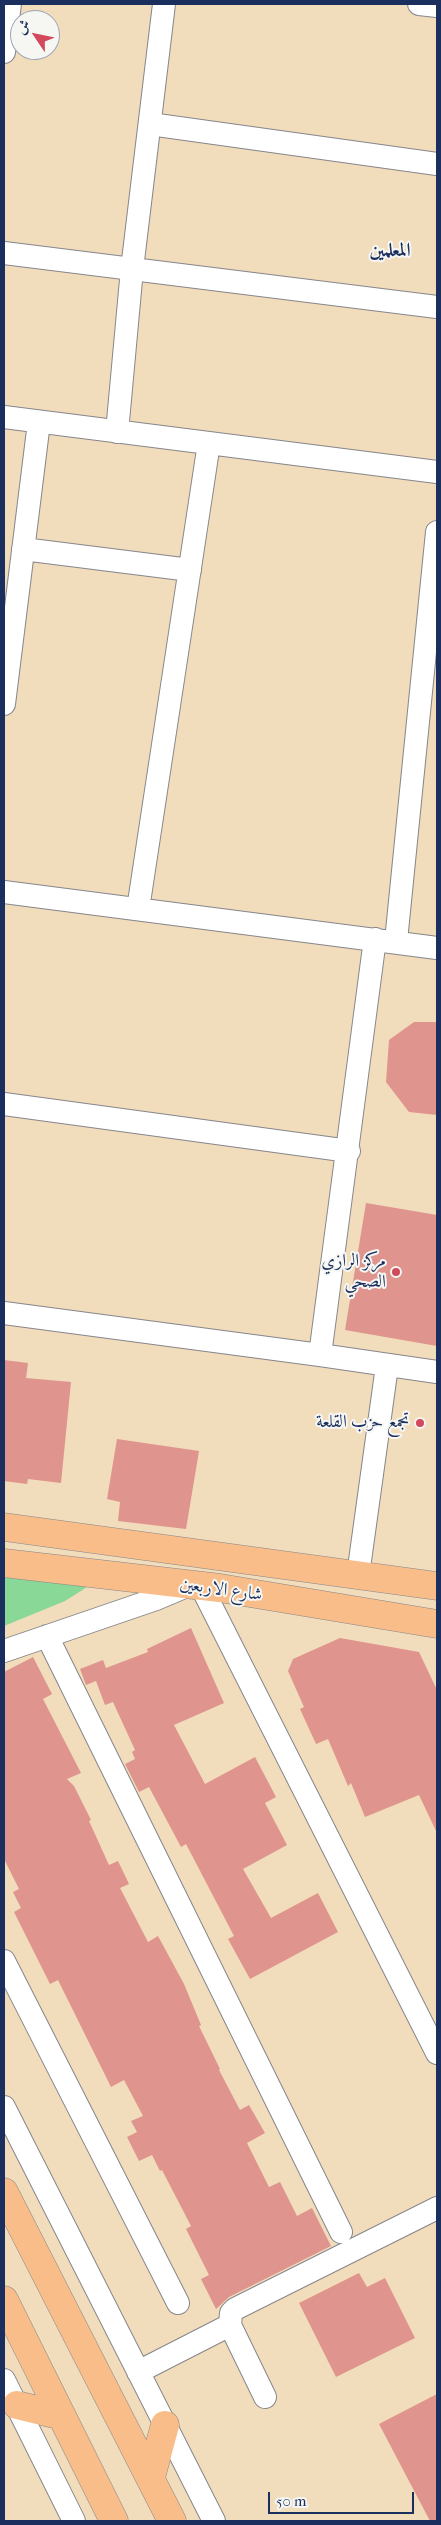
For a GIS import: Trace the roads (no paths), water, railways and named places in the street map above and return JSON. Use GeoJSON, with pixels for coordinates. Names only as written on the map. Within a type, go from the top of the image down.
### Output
{"type":"FeatureCollection","features":[{"type":"Feature","properties":{"kind":"main road","name":"شارع الاربعين"},"geometry":{"type":"LineString","coordinates":[[4,1527],[437,1586]]}},
{"type":"Feature","properties":{"kind":"main road"},"geometry":{"type":"LineString","coordinates":[[203,1587],[226,1557]]}},
{"type":"Feature","properties":{"kind":"main road","name":"شارع الاربعين"},"geometry":{"type":"LineString","coordinates":[[4,1562],[203,1587],[437,1624]]}},
{"type":"Feature","properties":{"kind":"main road"},"geometry":{"type":"LineString","coordinates":[[4,2192],[172,2521]]}},
{"type":"Feature","properties":{"kind":"main road"},"geometry":{"type":"LineString","coordinates":[[4,2300],[114,2521]]}},
{"type":"Feature","properties":{"kind":"main road"},"geometry":{"type":"LineString","coordinates":[[17,2405],[62,2416]]}},
{"type":"Feature","properties":{"kind":"main road"},"geometry":{"type":"LineString","coordinates":[[151,2477],[165,2425]]}},
{"type":"Feature","properties":{"kind":"street"},"geometry":{"type":"LineString","coordinates":[[4,52],[10,4]]}},
{"type":"Feature","properties":{"kind":"street"},"geometry":{"type":"LineString","coordinates":[[117,432],[132,269],[164,4]]}},
{"type":"Feature","properties":{"kind":"street"},"geometry":{"type":"LineString","coordinates":[[419,4],[437,6]]}},
{"type":"Feature","properties":{"kind":"street"},"geometry":{"type":"LineString","coordinates":[[150,124],[437,164]]}},
{"type":"Feature","properties":{"kind":"street"},"geometry":{"type":"LineString","coordinates":[[4,254],[437,307]]}},
{"type":"Feature","properties":{"kind":"street"},"geometry":{"type":"LineString","coordinates":[[4,417],[437,472]]}},
{"type":"Feature","properties":{"kind":"street"},"geometry":{"type":"LineString","coordinates":[[4,704],[39,422]]}},
{"type":"Feature","properties":{"kind":"street"},"geometry":{"type":"LineString","coordinates":[[138,909],[209,444]]}},
{"type":"Feature","properties":{"kind":"street"},"geometry":{"type":"LineString","coordinates":[[320,1355],[349,1152],[385,940],[437,532]]}},
{"type":"Feature","properties":{"kind":"street"},"geometry":{"type":"LineString","coordinates":[[23,549],[190,570]]}},
{"type":"Feature","properties":{"kind":"street"},"geometry":{"type":"LineString","coordinates":[[4,892],[437,948]]}},
{"type":"Feature","properties":{"kind":"street"},"geometry":{"type":"LineString","coordinates":[[4,1104],[349,1152]]}},
{"type":"Feature","properties":{"kind":"street"},"geometry":{"type":"LineString","coordinates":[[4,1313],[437,1372]]}},
{"type":"Feature","properties":{"kind":"street"},"geometry":{"type":"LineString","coordinates":[[358,1575],[387,1366]]}},
{"type":"Feature","properties":{"kind":"street"},"geometry":{"type":"LineString","coordinates":[[4,1651],[156,1599],[203,1587],[437,2053]]}},
{"type":"Feature","properties":{"kind":"street"},"geometry":{"type":"LineString","coordinates":[[47,1636],[341,2232]]}},
{"type":"Feature","properties":{"kind":"street"},"geometry":{"type":"LineString","coordinates":[[4,1961],[178,2303]]}},
{"type":"Feature","properties":{"kind":"street"},"geometry":{"type":"LineString","coordinates":[[4,2107],[214,2521]]}},
{"type":"Feature","properties":{"kind":"street"},"geometry":{"type":"LineString","coordinates":[[265,2397],[230,2325],[231,2313],[235,2309],[437,2208]]}},
{"type":"Feature","properties":{"kind":"street"},"geometry":{"type":"LineString","coordinates":[[138,2372],[230,2325]]}},
{"type":"Feature","properties":{"kind":"street"},"geometry":{"type":"LineString","coordinates":[[4,2380],[74,2521]]}},
{"type":"Feature","properties":{"kind":"place","name":"مركز الرازي الصحي"},"geometry":{"type":"Point","coordinates":[396,1272]}},
{"type":"Feature","properties":{"kind":"place","name":"تجمع حزب القلعة"},"geometry":{"type":"Point","coordinates":[420,1423]}},
{"type":"Feature","properties":{"kind":"district","name":"المعلمين"},"geometry":{"type":"Point","coordinates":[390,251]}}]}
